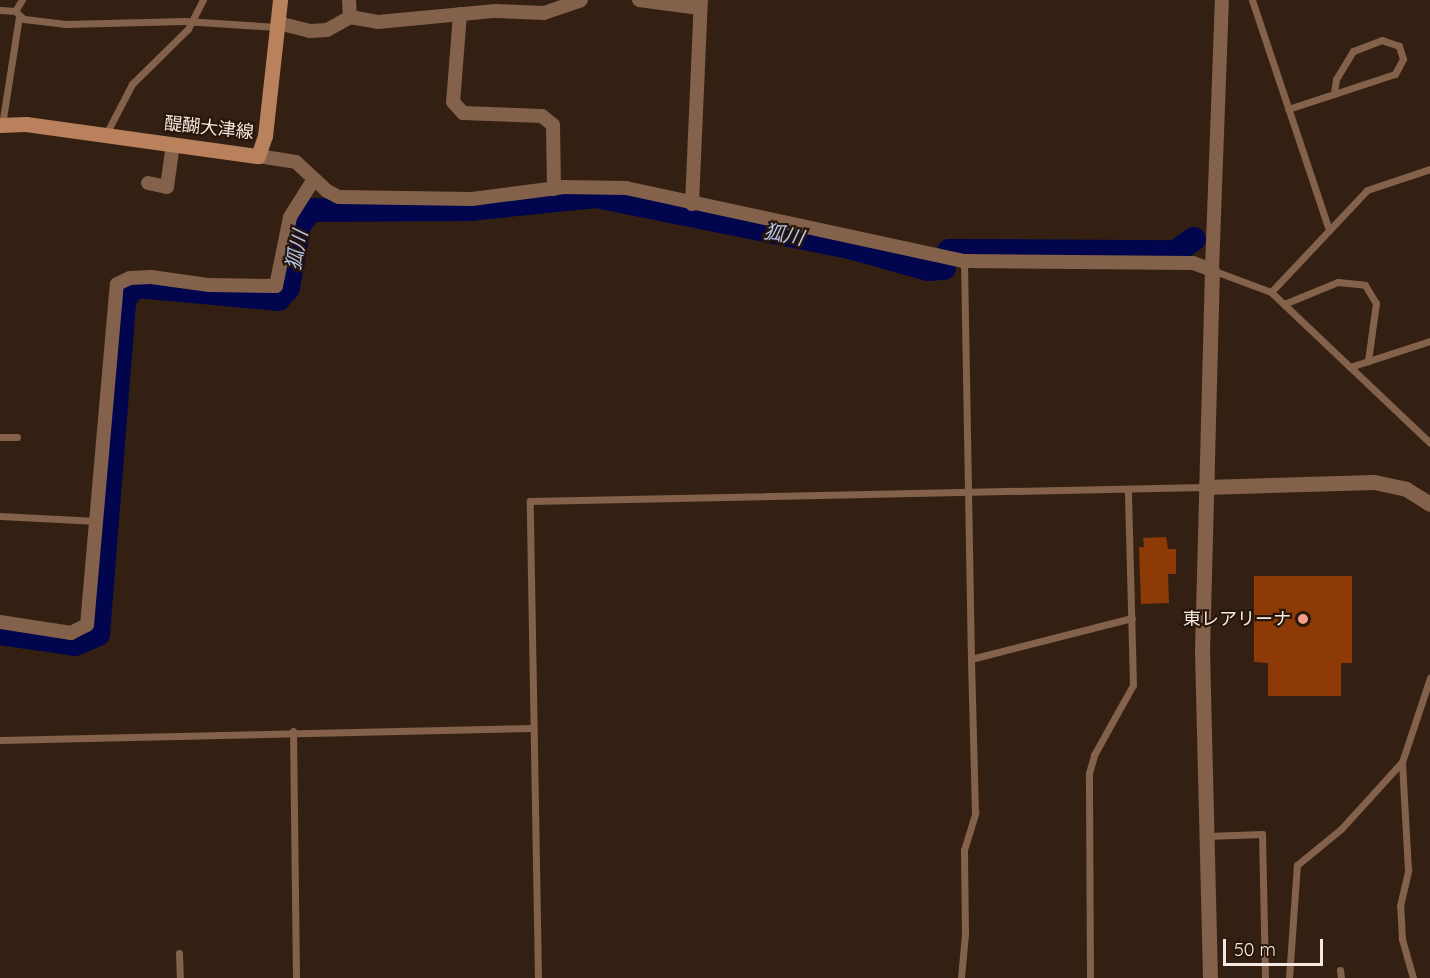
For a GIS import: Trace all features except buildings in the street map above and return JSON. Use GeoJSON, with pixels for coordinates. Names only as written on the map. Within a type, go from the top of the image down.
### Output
{"type":"FeatureCollection","features":[{"type":"Feature","properties":{"kind":"main road","name":"醍醐大津線"},"geometry":{"type":"LineString","coordinates":[[1,125],[106,134],[258,156],[265,136],[280,0]]}},
{"type":"Feature","properties":{"kind":"street"},"geometry":{"type":"LineString","coordinates":[[349,0],[350,17]]}},
{"type":"Feature","properties":{"kind":"street"},"geometry":{"type":"LineString","coordinates":[[278,25],[310,31],[327,30],[350,17],[378,22],[460,14],[544,13],[581,0]]}},
{"type":"Feature","properties":{"kind":"street"},"geometry":{"type":"LineString","coordinates":[[639,0],[700,4],[692,204]]}},
{"type":"Feature","properties":{"kind":"street"},"geometry":{"type":"LineString","coordinates":[[1210,978],[1202,662],[1205,487],[1222,0]]}},
{"type":"Feature","properties":{"kind":"street"},"geometry":{"type":"LineString","coordinates":[[460,14],[453,102],[463,113],[542,116],[553,125],[554,189]]}},
{"type":"Feature","properties":{"kind":"street"},"geometry":{"type":"LineString","coordinates":[[148,183],[167,187],[173,144]]}},
{"type":"Feature","properties":{"kind":"street"},"geometry":{"type":"LineString","coordinates":[[258,156],[296,162],[314,179],[339,196],[472,199],[554,189],[626,188],[964,261],[1185,263],[1212,270]]}},
{"type":"Feature","properties":{"kind":"street"},"geometry":{"type":"LineString","coordinates":[[0,622],[71,633],[87,625],[117,285],[130,278],[151,277],[209,285],[276,286],[290,217],[314,179]]}},
{"type":"Feature","properties":{"kind":"street"},"geometry":{"type":"LineString","coordinates":[[1205,487],[1374,482],[1406,489],[1430,504]]}},
{"type":"Feature","properties":{"kind":"lane"},"geometry":{"type":"LineString","coordinates":[[1,125],[17,13],[22,0]]}},
{"type":"Feature","properties":{"kind":"lane"},"geometry":{"type":"LineString","coordinates":[[106,134],[132,84],[148,72],[192,23],[203,0]]}},
{"type":"Feature","properties":{"kind":"lane"},"geometry":{"type":"LineString","coordinates":[[1252,0],[1329,230]]}},
{"type":"Feature","properties":{"kind":"lane"},"geometry":{"type":"LineString","coordinates":[[0,10],[66,24],[278,25]]}},
{"type":"Feature","properties":{"kind":"lane"},"geometry":{"type":"LineString","coordinates":[[1288,109],[1335,94],[1395,74],[1403,59],[1399,46],[1382,40],[1353,51],[1336,79],[1335,94]]}},
{"type":"Feature","properties":{"kind":"lane"},"geometry":{"type":"LineString","coordinates":[[1271,292],[1367,190],[1430,169]]}},
{"type":"Feature","properties":{"kind":"lane"},"geometry":{"type":"LineString","coordinates":[[961,978],[965,934],[964,850],[975,813],[964,261]]}},
{"type":"Feature","properties":{"kind":"lane"},"geometry":{"type":"LineString","coordinates":[[1212,270],[1271,292],[1430,443]]}},
{"type":"Feature","properties":{"kind":"lane"},"geometry":{"type":"LineString","coordinates":[[1284,304],[1338,282],[1365,285],[1376,303],[1368,361]]}},
{"type":"Feature","properties":{"kind":"lane"},"geometry":{"type":"LineString","coordinates":[[1350,367],[1430,341]]}},
{"type":"Feature","properties":{"kind":"lane"},"geometry":{"type":"LineString","coordinates":[[0,437],[17,437]]}},
{"type":"Feature","properties":{"kind":"lane"},"geometry":{"type":"LineString","coordinates":[[538,978],[531,728],[530,501],[1205,487]]}},
{"type":"Feature","properties":{"kind":"lane"},"geometry":{"type":"LineString","coordinates":[[1090,978],[1089,773],[1094,755],[1133,685],[1128,489]]}},
{"type":"Feature","properties":{"kind":"lane"},"geometry":{"type":"LineString","coordinates":[[0,516],[97,521]]}},
{"type":"Feature","properties":{"kind":"lane"},"geometry":{"type":"LineString","coordinates":[[971,659],[1132,618]]}},
{"type":"Feature","properties":{"kind":"lane"},"geometry":{"type":"LineString","coordinates":[[1413,978],[1402,939],[1400,906],[1408,870],[1401,762],[1430,678]]}},
{"type":"Feature","properties":{"kind":"lane"},"geometry":{"type":"LineString","coordinates":[[0,741],[196,738],[292,731],[531,728]]}},
{"type":"Feature","properties":{"kind":"lane"},"geometry":{"type":"LineString","coordinates":[[292,731],[296,978]]}},
{"type":"Feature","properties":{"kind":"lane"},"geometry":{"type":"LineString","coordinates":[[1289,978],[1297,865],[1341,829],[1401,762]]}},
{"type":"Feature","properties":{"kind":"lane"},"geometry":{"type":"LineString","coordinates":[[1205,836],[1262,834],[1265,978]]}},
{"type":"Feature","properties":{"kind":"lane"},"geometry":{"type":"LineString","coordinates":[[179,954],[180,978]]}},
{"type":"Feature","properties":{"kind":"waterway","name":"狐川"},"geometry":{"type":"LineString","coordinates":[[0,633],[75,644],[98,634],[124,301],[129,292],[138,286],[278,299],[288,288],[299,225],[311,210],[469,209],[596,196],[849,247],[928,269],[944,268]]}},
{"type":"Feature","properties":{"kind":"waterway","name":"狐川"},"geometry":{"type":"LineString","coordinates":[[949,251],[1176,252],[1194,239]]}},
{"type":"Feature","properties":{"kind":"place","name":"東レアリーナ"},"geometry":{"type":"Point","coordinates":[1303,619]}}]}
